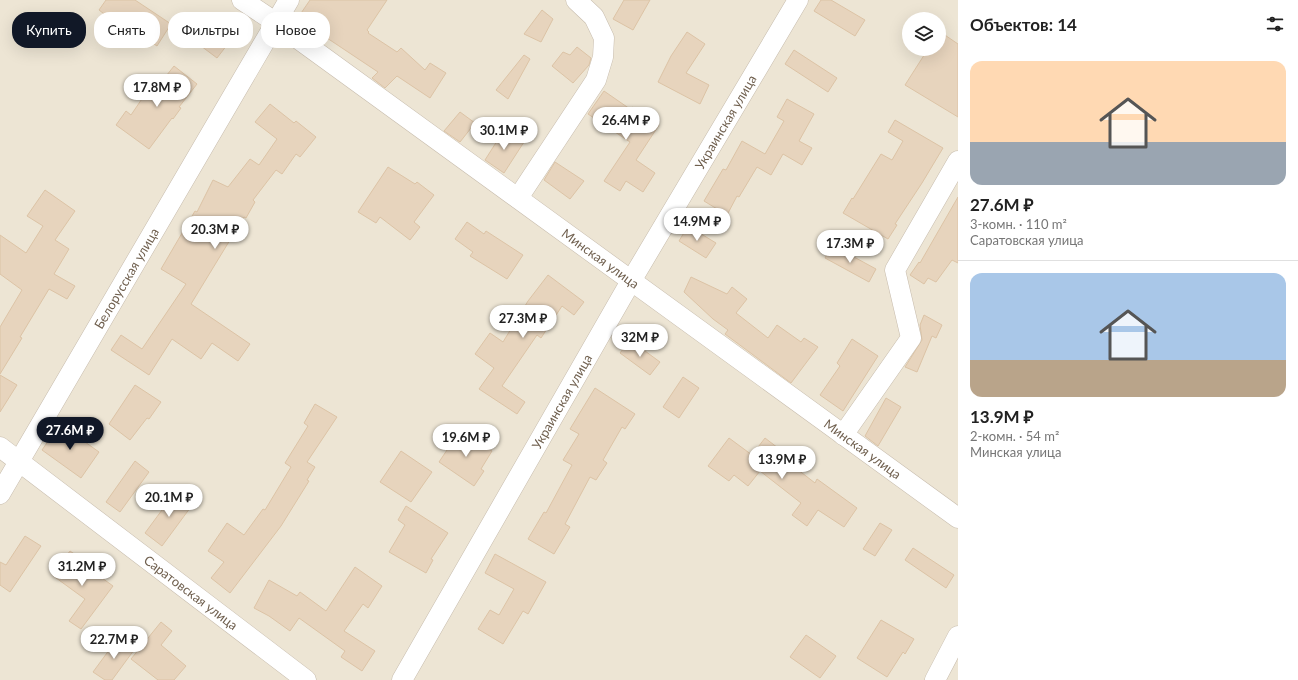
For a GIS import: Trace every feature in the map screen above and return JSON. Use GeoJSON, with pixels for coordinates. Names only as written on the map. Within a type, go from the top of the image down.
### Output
{"type":"FeatureCollection","features":[{"type":"Feature","properties":{"kind":"street","name":"Минская улица"},"geometry":{"type":"LineString","coordinates":[[242,0],[261,13]]}},
{"type":"Feature","properties":{"kind":"street","name":"Белорусская улица"},"geometry":{"type":"LineString","coordinates":[[281,12],[289,0]]}},
{"type":"Feature","properties":{"kind":"street"},"geometry":{"type":"LineString","coordinates":[[518,198],[596,80],[603,57],[604,38],[594,17],[576,0]]}},
{"type":"Feature","properties":{"kind":"street","name":"Украинская улица"},"geometry":{"type":"LineString","coordinates":[[402,680],[631,281],[798,0]]}},
{"type":"Feature","properties":{"kind":"street","name":"Белорусская улица"},"geometry":{"type":"LineString","coordinates":[[0,494],[261,46]]}},
{"type":"Feature","properties":{"kind":"street","name":"Минская улица"},"geometry":{"type":"LineString","coordinates":[[311,48],[958,518]]}},
{"type":"Feature","properties":{"kind":"street"},"geometry":{"type":"LineString","coordinates":[[843,435],[911,338],[895,270],[958,161]]}},
{"type":"Feature","properties":{"kind":"street","name":"Саратовская улица"},"geometry":{"type":"LineString","coordinates":[[0,447],[306,680]]}},
{"type":"Feature","properties":{"kind":"street"},"geometry":{"type":"LineString","coordinates":[[935,680],[958,636]]}},
{"type":"Feature","properties":{"kind":"shaded area"},"geometry":{"type":"Polygon","coordinates":[[[0,0],[958,0],[958,680],[0,680],[0,0]]]}},
{"type":"Feature","properties":{"kind":"building"},"geometry":{"type":"Polygon","coordinates":[[[106,0],[135,0],[153,12],[102,12],[99,10],[106,0]]]}},
{"type":"Feature","properties":{"kind":"building"},"geometry":{"type":"Polygon","coordinates":[[[310,0],[387,0],[367,30],[369,32],[368,33],[397,52],[401,48],[425,70],[430,63],[446,73],[430,98],[397,76],[385,88],[372,78],[378,72],[330,40],[330,12],[302,12],[310,0]]]}},
{"type":"Feature","properties":{"kind":"building"},"geometry":{"type":"Polygon","coordinates":[[[624,0],[650,0],[633,30],[613,19],[624,0]]]}},
{"type":"Feature","properties":{"kind":"building"},"geometry":{"type":"Polygon","coordinates":[[[821,0],[831,0],[865,20],[855,36],[814,11],[821,0]]]}},
{"type":"Feature","properties":{"kind":"building"},"geometry":{"type":"Polygon","coordinates":[[[542,10],[553,19],[541,42],[524,34],[542,10]]]}},
{"type":"Feature","properties":{"kind":"building"},"geometry":{"type":"Polygon","coordinates":[[[160,17],[168,22],[168,29],[160,41],[160,17]]]}},
{"type":"Feature","properties":{"kind":"building"},"geometry":{"type":"Polygon","coordinates":[[[687,32],[705,44],[686,73],[709,85],[700,104],[658,82],[671,56],[687,32]]]}},
{"type":"Feature","properties":{"kind":"building"},"geometry":{"type":"Polygon","coordinates":[[[946,36],[958,44],[958,117],[905,85],[924,56],[946,56],[946,36]]]}},
{"type":"Feature","properties":{"kind":"building"},"geometry":{"type":"Polygon","coordinates":[[[577,47],[591,58],[589,65],[573,83],[552,66],[563,52],[570,55],[577,47]]]}},
{"type":"Feature","properties":{"kind":"building"},"geometry":{"type":"Polygon","coordinates":[[[204,48],[225,48],[217,58],[204,48]]]}},
{"type":"Feature","properties":{"kind":"building"},"geometry":{"type":"Polygon","coordinates":[[[794,50],[837,78],[828,92],[785,64],[794,50]]]}},
{"type":"Feature","properties":{"kind":"building"},"geometry":{"type":"Polygon","coordinates":[[[524,55],[530,59],[508,99],[496,90],[524,55]]]}},
{"type":"Feature","properties":{"kind":"building"},"geometry":{"type":"Polygon","coordinates":[[[174,66],[197,84],[179,107],[181,108],[173,119],[172,118],[149,149],[116,125],[126,111],[131,115],[150,87],[155,90],[174,66]]]}},
{"type":"Feature","properties":{"kind":"building"},"geometry":{"type":"Polygon","coordinates":[[[604,91],[630,109],[632,107],[659,125],[636,160],[655,173],[643,192],[626,181],[620,191],[604,181],[630,142],[588,114],[604,91]]]}},
{"type":"Feature","properties":{"kind":"building"},"geometry":{"type":"Polygon","coordinates":[[[787,99],[814,114],[799,141],[812,148],[802,165],[783,154],[771,175],[757,167],[739,197],[737,196],[727,215],[704,201],[723,169],[726,170],[742,141],[765,154],[784,121],[777,117],[787,99]]]}},
{"type":"Feature","properties":{"kind":"building"},"geometry":{"type":"Polygon","coordinates":[[[270,104],[294,123],[296,121],[316,137],[300,157],[296,154],[282,174],[276,170],[253,200],[255,202],[246,218],[244,217],[191,304],[250,344],[238,361],[212,343],[201,359],[172,339],[149,375],[111,350],[121,335],[142,349],[186,284],[161,269],[195,211],[197,212],[213,180],[228,187],[250,159],[259,165],[277,139],[255,122],[270,104]]]}},
{"type":"Feature","properties":{"kind":"building"},"geometry":{"type":"Polygon","coordinates":[[[460,112],[475,123],[460,142],[444,131],[460,112]]]}},
{"type":"Feature","properties":{"kind":"building"},"geometry":{"type":"Polygon","coordinates":[[[895,120],[943,148],[895,224],[897,225],[888,239],[843,213],[881,154],[892,160],[903,141],[888,132],[895,120]]]}},
{"type":"Feature","properties":{"kind":"building"},"geometry":{"type":"Polygon","coordinates":[[[504,130],[524,142],[504,173],[485,160],[504,130]]]}},
{"type":"Feature","properties":{"kind":"building"},"geometry":{"type":"Polygon","coordinates":[[[555,162],[584,181],[570,199],[544,180],[555,162]]]}},
{"type":"Feature","properties":{"kind":"building"},"geometry":{"type":"Polygon","coordinates":[[[388,167],[415,184],[417,182],[434,195],[414,222],[420,227],[410,240],[380,217],[376,223],[358,212],[388,167]]]}},
{"type":"Feature","properties":{"kind":"building"},"geometry":{"type":"Polygon","coordinates":[[[45,190],[75,211],[55,240],[69,249],[54,274],[75,286],[67,299],[49,289],[0,374],[0,327],[22,290],[0,274],[0,235],[26,253],[43,226],[27,216],[45,190]]]}},
{"type":"Feature","properties":{"kind":"building"},"geometry":{"type":"Polygon","coordinates":[[[958,197],[958,263],[952,260],[936,282],[928,278],[924,284],[910,275],[919,262],[920,263],[958,197]]]}},
{"type":"Feature","properties":{"kind":"building"},"geometry":{"type":"Polygon","coordinates":[[[467,222],[484,234],[486,231],[523,255],[507,279],[470,256],[473,252],[455,239],[467,222]]]}},
{"type":"Feature","properties":{"kind":"building"},"geometry":{"type":"Polygon","coordinates":[[[688,226],[716,243],[706,258],[679,241],[688,226]]]}},
{"type":"Feature","properties":{"kind":"building"},"geometry":{"type":"Polygon","coordinates":[[[832,245],[876,269],[869,282],[825,258],[832,245]]]}},
{"type":"Feature","properties":{"kind":"building"},"geometry":{"type":"Polygon","coordinates":[[[548,275],[584,302],[574,315],[562,306],[541,338],[537,335],[502,386],[525,402],[517,414],[479,389],[494,368],[475,354],[490,333],[503,342],[528,301],[548,275]]]}},
{"type":"Feature","properties":{"kind":"building"},"geometry":{"type":"Polygon","coordinates":[[[691,277],[727,294],[732,287],[747,299],[736,313],[768,338],[777,325],[801,342],[804,338],[818,347],[791,383],[725,334],[728,330],[713,319],[684,292],[691,277]]]}},
{"type":"Feature","properties":{"kind":"building"},"geometry":{"type":"Polygon","coordinates":[[[924,315],[942,325],[936,338],[932,336],[917,372],[905,367],[922,340],[920,325],[924,315]]]}},
{"type":"Feature","properties":{"kind":"building"},"geometry":{"type":"Polygon","coordinates":[[[852,339],[878,356],[843,411],[820,395],[840,366],[837,363],[852,339]]]}},
{"type":"Feature","properties":{"kind":"building"},"geometry":{"type":"Polygon","coordinates":[[[630,340],[660,362],[650,375],[620,353],[630,340]]]}},
{"type":"Feature","properties":{"kind":"building"},"geometry":{"type":"Polygon","coordinates":[[[0,375],[17,385],[0,412],[0,375]]]}},
{"type":"Feature","properties":{"kind":"building"},"geometry":{"type":"Polygon","coordinates":[[[683,377],[699,388],[679,418],[663,407],[683,377]]]}},
{"type":"Feature","properties":{"kind":"building"},"geometry":{"type":"Polygon","coordinates":[[[135,385],[161,402],[149,419],[147,418],[130,440],[109,424],[135,385]]]}},
{"type":"Feature","properties":{"kind":"building"},"geometry":{"type":"Polygon","coordinates":[[[595,388],[635,414],[625,429],[622,427],[603,460],[607,463],[596,480],[590,477],[565,524],[570,527],[554,554],[528,539],[544,512],[546,513],[572,465],[563,460],[579,434],[570,429],[595,388]]]}},
{"type":"Feature","properties":{"kind":"building"},"geometry":{"type":"Polygon","coordinates":[[[886,398],[901,407],[878,446],[865,436],[886,398]]]}},
{"type":"Feature","properties":{"kind":"building"},"geometry":{"type":"Polygon","coordinates":[[[315,404],[337,417],[307,462],[315,467],[307,480],[309,481],[281,526],[230,593],[211,578],[224,562],[208,551],[227,523],[244,535],[263,509],[265,510],[291,467],[285,463],[308,426],[304,423],[315,404]]]}},
{"type":"Feature","properties":{"kind":"building"},"geometry":{"type":"Polygon","coordinates":[[[60,424],[99,452],[81,478],[42,450],[60,424]]]}},
{"type":"Feature","properties":{"kind":"building"},"geometry":{"type":"Polygon","coordinates":[[[459,432],[492,451],[481,469],[484,471],[474,486],[439,462],[459,432]]]}},
{"type":"Feature","properties":{"kind":"building"},"geometry":{"type":"Polygon","coordinates":[[[729,438],[752,455],[765,438],[778,448],[775,452],[815,483],[817,479],[857,508],[844,527],[818,510],[807,526],[792,515],[801,503],[760,471],[748,486],[734,475],[729,481],[708,466],[729,438]]]}},
{"type":"Feature","properties":{"kind":"building"},"geometry":{"type":"Polygon","coordinates":[[[401,451],[432,472],[411,502],[380,482],[401,451]]]}},
{"type":"Feature","properties":{"kind":"building"},"geometry":{"type":"Polygon","coordinates":[[[135,461],[149,472],[120,512],[106,502],[135,461]]]}},
{"type":"Feature","properties":{"kind":"building"},"geometry":{"type":"Polygon","coordinates":[[[176,491],[193,504],[162,546],[145,533],[176,491]]]}},
{"type":"Feature","properties":{"kind":"building"},"geometry":{"type":"Polygon","coordinates":[[[406,506],[448,533],[431,559],[433,560],[426,573],[389,552],[405,525],[398,520],[406,506]]]}},
{"type":"Feature","properties":{"kind":"building"},"geometry":{"type":"Polygon","coordinates":[[[880,523],[892,530],[875,556],[863,549],[880,523]]]}},
{"type":"Feature","properties":{"kind":"building"},"geometry":{"type":"Polygon","coordinates":[[[25,536],[41,546],[10,592],[0,585],[0,562],[6,565],[25,536]]]}},
{"type":"Feature","properties":{"kind":"building"},"geometry":{"type":"Polygon","coordinates":[[[913,548],[954,575],[946,588],[905,560],[913,548]]]}},
{"type":"Feature","properties":{"kind":"building"},"geometry":{"type":"Polygon","coordinates":[[[70,551],[86,562],[84,565],[113,586],[81,629],[69,621],[85,599],[52,575],[70,551]]]}},
{"type":"Feature","properties":{"kind":"building"},"geometry":{"type":"Polygon","coordinates":[[[495,554],[546,582],[528,614],[523,611],[503,644],[478,629],[490,610],[499,615],[514,589],[485,573],[495,554]]]}},
{"type":"Feature","properties":{"kind":"building"},"geometry":{"type":"Polygon","coordinates":[[[355,567],[382,586],[368,608],[363,604],[344,631],[375,651],[362,671],[341,657],[345,651],[299,618],[290,631],[269,616],[254,608],[269,580],[297,596],[300,592],[326,611],[355,567]]]}},
{"type":"Feature","properties":{"kind":"building"},"geometry":{"type":"Polygon","coordinates":[[[881,620],[914,639],[905,654],[903,652],[887,677],[857,658],[881,620]]]}},
{"type":"Feature","properties":{"kind":"building"},"geometry":{"type":"Polygon","coordinates":[[[161,622],[172,631],[161,645],[186,666],[174,680],[158,680],[131,659],[161,622]]]}},
{"type":"Feature","properties":{"kind":"building"},"geometry":{"type":"Polygon","coordinates":[[[806,635],[836,656],[820,678],[790,657],[806,635]]]}},
{"type":"Feature","properties":{"kind":"building"},"geometry":{"type":"Polygon","coordinates":[[[118,638],[134,650],[112,680],[105,680],[93,672],[118,638]]]}}]}
